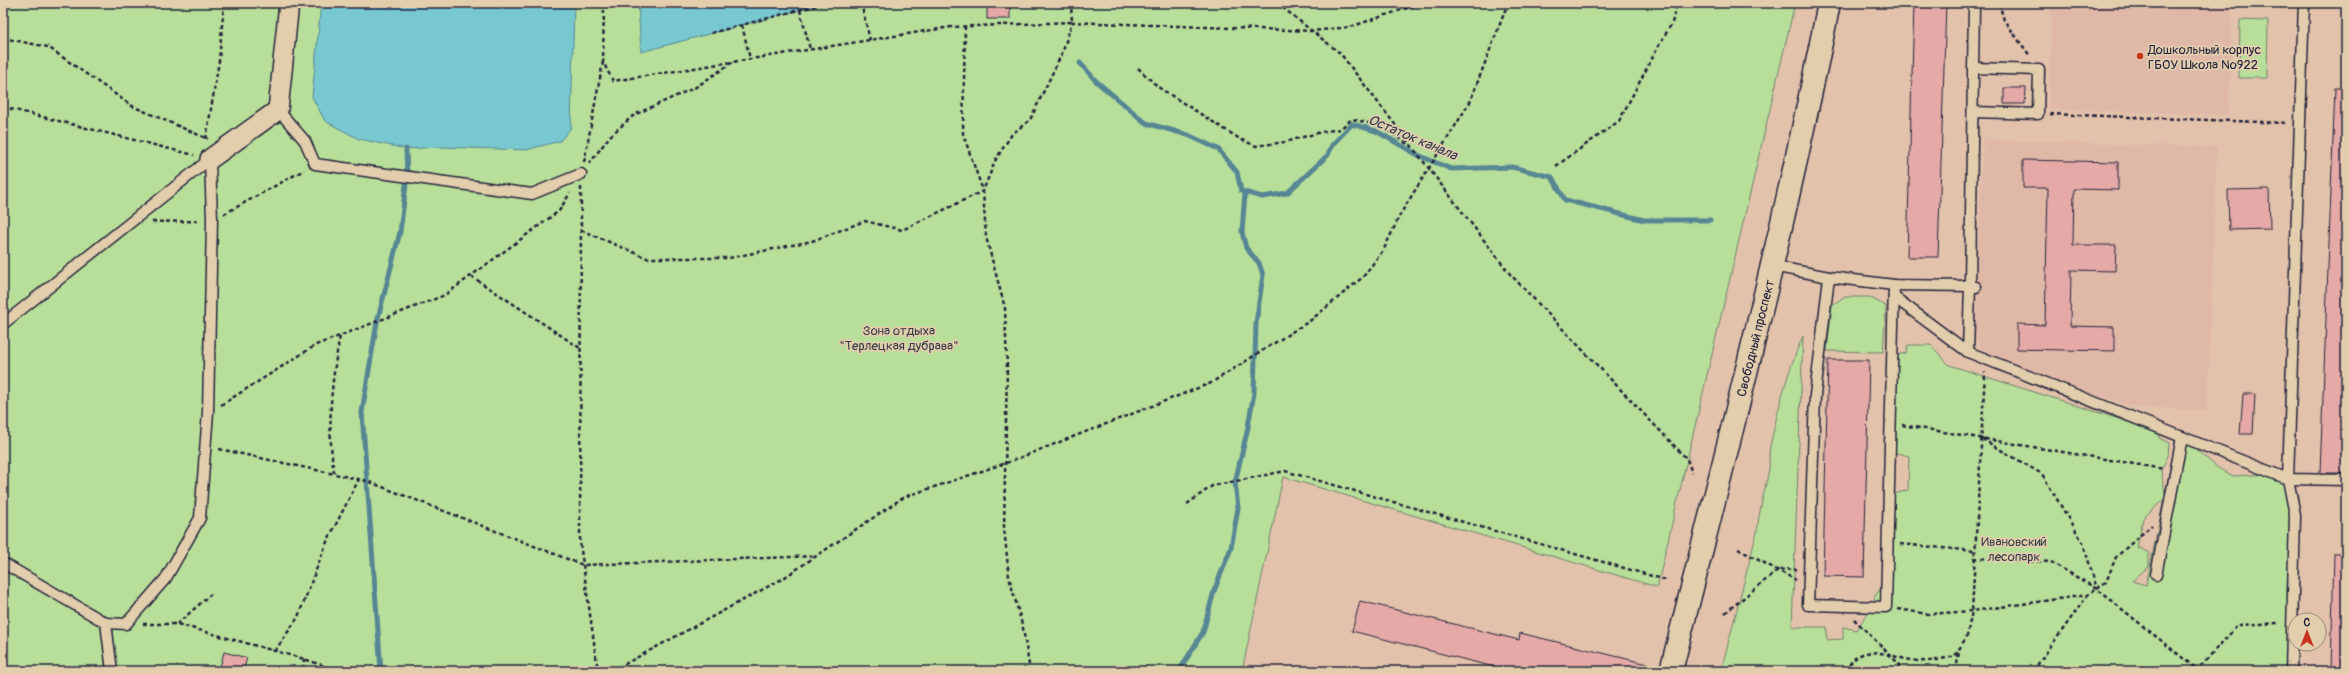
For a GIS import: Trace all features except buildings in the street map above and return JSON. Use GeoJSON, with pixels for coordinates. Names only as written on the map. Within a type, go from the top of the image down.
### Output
{"type":"FeatureCollection","features":[{"type":"Feature","properties":{"kind":"main road","name":"Свободный проспект"},"geometry":{"type":"LineString","coordinates":[[1671,671],[1804,132],[1829,3]]}},
{"type":"Feature","properties":{"kind":"street"},"geometry":{"type":"LineString","coordinates":[[210,159],[278,110],[289,3]]}},
{"type":"Feature","properties":{"kind":"lane"},"geometry":{"type":"LineString","coordinates":[[1968,352],[1973,286],[1972,112],[1974,3]]}},
{"type":"Feature","properties":{"kind":"lane"},"geometry":{"type":"LineString","coordinates":[[2292,612],[2295,515],[2288,479],[2304,3]]}},
{"type":"Feature","properties":{"kind":"lane"},"geometry":{"type":"LineString","coordinates":[[1972,112],[2038,114],[2039,70],[1973,68]]}},
{"type":"Feature","properties":{"kind":"lane"},"geometry":{"type":"LineString","coordinates":[[278,110],[305,141],[315,164],[532,194],[581,174]]}},
{"type":"Feature","properties":{"kind":"lane"},"geometry":{"type":"LineString","coordinates":[[3,563],[106,623],[126,624],[166,578],[200,518],[208,412],[212,220],[210,159]]}},
{"type":"Feature","properties":{"kind":"lane"},"geometry":{"type":"LineString","coordinates":[[3,324],[210,159]]}},
{"type":"Feature","properties":{"kind":"lane"},"geometry":{"type":"LineString","coordinates":[[1772,266],[1829,277],[1894,285],[1973,286]]}},
{"type":"Feature","properties":{"kind":"lane"},"geometry":{"type":"LineString","coordinates":[[1829,277],[1815,395],[1808,605],[1886,608],[1894,285]]}},
{"type":"Feature","properties":{"kind":"lane"},"geometry":{"type":"LineString","coordinates":[[1894,297],[1968,352],[2130,411],[2182,437],[2288,479],[2346,480]]}},
{"type":"Feature","properties":{"kind":"lane"},"geometry":{"type":"LineString","coordinates":[[2156,575],[2182,437]]}},
{"type":"Feature","properties":{"kind":"lane"},"geometry":{"type":"LineString","coordinates":[[106,623],[112,671]]}},
{"type":"Feature","properties":{"kind":"lane"},"geometry":{"type":"LineString","coordinates":[[2291,652],[2291,671]]}},
{"type":"Feature","properties":{"kind":"path"},"geometry":{"type":"LineString","coordinates":[[206,138],[220,61],[224,3]]}},
{"type":"Feature","properties":{"kind":"path"},"geometry":{"type":"LineString","coordinates":[[598,671],[580,543],[581,174],[603,62],[604,3]]}},
{"type":"Feature","properties":{"kind":"path"},"geometry":{"type":"LineString","coordinates":[[711,33],[826,3]]}},
{"type":"Feature","properties":{"kind":"path"},"geometry":{"type":"LineString","coordinates":[[861,3],[870,40]]}},
{"type":"Feature","properties":{"kind":"path"},"geometry":{"type":"LineString","coordinates":[[581,230],[648,258],[729,258],[812,241],[865,221],[902,230],[983,191],[996,158],[1012,134],[1030,120],[1034,113],[1063,51],[1072,22],[1071,3]]}},
{"type":"Feature","properties":{"kind":"path"},"geometry":{"type":"LineString","coordinates":[[1277,3],[1340,53],[1413,147],[1427,169],[1510,274],[1687,460],[1692,473]]}},
{"type":"Feature","properties":{"kind":"path"},"geometry":{"type":"LineString","coordinates":[[603,62],[613,80],[965,26],[1072,22],[1312,31],[1350,27],[1422,3]]}},
{"type":"Feature","properties":{"kind":"path"},"geometry":{"type":"LineString","coordinates":[[612,671],[782,579],[904,497],[1006,463],[1211,383],[1311,320],[1363,277],[1384,249],[1401,213],[1470,102],[1508,3]]}},
{"type":"Feature","properties":{"kind":"path"},"geometry":{"type":"LineString","coordinates":[[1556,166],[1619,121],[1672,23],[1677,3]]}},
{"type":"Feature","properties":{"kind":"path"},"geometry":{"type":"LineString","coordinates":[[1999,3],[2004,20],[2039,70]]}},
{"type":"Feature","properties":{"kind":"path"},"geometry":{"type":"LineString","coordinates":[[800,10],[810,49]]}},
{"type":"Feature","properties":{"kind":"path"},"geometry":{"type":"LineString","coordinates":[[742,25],[750,59]]}},
{"type":"Feature","properties":{"kind":"path"},"geometry":{"type":"LineString","coordinates":[[965,26],[963,134],[983,191],[986,237],[1005,308],[1007,368],[1004,527],[1009,577],[1023,628],[1030,671]]}},
{"type":"Feature","properties":{"kind":"path"},"geometry":{"type":"LineString","coordinates":[[3,38],[48,47],[132,106],[206,138],[229,146]]}},
{"type":"Feature","properties":{"kind":"path"},"geometry":{"type":"LineString","coordinates":[[208,412],[316,345],[445,295],[559,211],[581,174],[610,136],[634,116],[696,87],[733,62]]}},
{"type":"Feature","properties":{"kind":"path"},"geometry":{"type":"LineString","coordinates":[[1138,68],[1158,88],[1240,139],[1256,146],[1285,142],[1321,132],[1340,129],[1352,119],[1381,126],[1413,147]]}},
{"type":"Feature","properties":{"kind":"path"},"geometry":{"type":"LineString","coordinates":[[3,107],[210,159]]}},
{"type":"Feature","properties":{"kind":"path"},"geometry":{"type":"LineString","coordinates":[[2038,114],[2300,123]]}},
{"type":"Feature","properties":{"kind":"path"},"geometry":{"type":"LineString","coordinates":[[131,223],[212,220],[315,164]]}},
{"type":"Feature","properties":{"kind":"path"},"geometry":{"type":"LineString","coordinates":[[471,276],[581,349]]}},
{"type":"Feature","properties":{"kind":"path"},"geometry":{"type":"LineString","coordinates":[[334,473],[330,431],[331,382],[340,336]]}},
{"type":"Feature","properties":{"kind":"path"},"geometry":{"type":"LineString","coordinates":[[1956,671],[1959,652],[1967,636],[1972,610],[1980,438],[1986,359]]}},
{"type":"Feature","properties":{"kind":"path"},"geometry":{"type":"LineString","coordinates":[[1890,423],[2176,471]]}},
{"type":"Feature","properties":{"kind":"path"},"geometry":{"type":"LineString","coordinates":[[1980,438],[2042,474],[2083,543],[2096,589]]}},
{"type":"Feature","properties":{"kind":"path"},"geometry":{"type":"LineString","coordinates":[[206,446],[372,482],[583,565],[817,556]]}},
{"type":"Feature","properties":{"kind":"path"},"geometry":{"type":"LineString","coordinates":[[1187,504],[1212,486],[1285,471],[1666,580]]}},
{"type":"Feature","properties":{"kind":"path"},"geometry":{"type":"LineString","coordinates":[[275,651],[298,617],[326,544],[360,479]]}},
{"type":"Feature","properties":{"kind":"path"},"geometry":{"type":"LineString","coordinates":[[2033,671],[2087,595],[2106,582],[2116,558],[2168,510]]}},
{"type":"Feature","properties":{"kind":"path"},"geometry":{"type":"LineString","coordinates":[[1887,543],[1975,551]]}},
{"type":"Feature","properties":{"kind":"path"},"geometry":{"type":"LineString","coordinates":[[1738,549],[1809,588]]}},
{"type":"Feature","properties":{"kind":"path"},"geometry":{"type":"LineString","coordinates":[[1974,558],[2051,562],[2096,589],[2198,670],[2238,625],[2287,623]]}},
{"type":"Feature","properties":{"kind":"path"},"geometry":{"type":"LineString","coordinates":[[1725,613],[1778,570],[1810,568]]}},
{"type":"Feature","properties":{"kind":"path"},"geometry":{"type":"LineString","coordinates":[[177,624],[211,594]]}},
{"type":"Feature","properties":{"kind":"path"},"geometry":{"type":"LineString","coordinates":[[1886,608],[1926,614],[1972,610],[2087,595]]}},
{"type":"Feature","properties":{"kind":"path"},"geometry":{"type":"LineString","coordinates":[[1841,606],[1906,671]]}},
{"type":"Feature","properties":{"kind":"path"},"geometry":{"type":"LineString","coordinates":[[126,624],[177,624],[304,659],[340,671]]}},
{"type":"Feature","properties":{"kind":"path"},"geometry":{"type":"LineString","coordinates":[[1846,671],[1850,663],[1861,654],[1873,651],[1891,656],[1921,661],[1955,656],[1959,652]]}},
{"type":"Feature","properties":{"kind":"path"},"geometry":{"type":"LineString","coordinates":[[303,669],[304,659]]}},
{"type":"Feature","properties":{"kind":"shaded area","name":"Дошкольный корпус ГБОУ Школа №922"},"geometry":{"type":"Polygon","coordinates":[[[2052,3],[2232,3],[2229,115],[2048,109],[2052,3]]]}},
{"type":"Feature","properties":{"kind":"shaded area"},"geometry":{"type":"Polygon","coordinates":[[[1983,140],[2217,147],[2207,411],[2130,406],[2030,372],[1983,353],[1974,338],[1983,140]]]}},
{"type":"Feature","properties":{"kind":"green space","name":"Зона отдыха \"Терлецкая дубрава\""},"geometry":{"type":"Polygon","coordinates":[[[3,3],[1795,3],[1657,587],[1283,477],[1242,671],[3,671],[3,3]]]}},
{"type":"Feature","properties":{"kind":"green space"},"geometry":{"type":"Polygon","coordinates":[[[2240,20],[2268,21],[2267,78],[2239,78],[2240,20]]]}},
{"type":"Feature","properties":{"kind":"green space"},"geometry":{"type":"Polygon","coordinates":[[[1844,297],[1869,297],[1886,306],[1883,352],[1827,351],[1832,305],[1844,297]]]}},
{"type":"Feature","properties":{"kind":"green space","name":"Ивановский лесопарк"},"geometry":{"type":"Polygon","coordinates":[[[1803,336],[1792,627],[1827,627],[1827,640],[1843,639],[1843,627],[1856,630],[1873,606],[1875,596],[1881,588],[1885,569],[1888,496],[1908,490],[1909,456],[1889,451],[1893,356],[1906,353],[1908,345],[1931,345],[1949,365],[2160,432],[2159,438],[2169,443],[2168,456],[2161,470],[2165,493],[2176,439],[2187,442],[2218,468],[2233,476],[2273,474],[2295,488],[2298,499],[2295,612],[2287,612],[2287,652],[2294,652],[2293,671],[1721,671],[1757,532],[1769,469],[1769,450],[1788,377],[1803,336]],[[2164,499],[2143,518],[2137,549],[2139,548],[2149,553],[2149,566],[2132,581],[2146,585],[2164,499]]]}},
{"type":"Feature","properties":{"kind":"water"},"geometry":{"type":"Polygon","coordinates":[[[321,3],[574,3],[571,128],[560,141],[526,150],[439,147],[406,149],[359,139],[325,121],[312,97],[321,3]]]}},
{"type":"Feature","properties":{"kind":"water"},"geometry":{"type":"Polygon","coordinates":[[[638,3],[826,3],[641,52],[638,3]]]}},
{"type":"Feature","properties":{"kind":"waterway","name":"Остаток канала"},"geometry":{"type":"LineString","coordinates":[[1080,63],[1097,82],[1146,123],[1188,135],[1218,149],[1237,172],[1241,191],[1262,197],[1287,193],[1328,155],[1332,145],[1352,124],[1376,131],[1418,155],[1451,169],[1512,167],[1552,177],[1565,200],[1644,220],[1710,220]]}},
{"type":"Feature","properties":{"kind":"waterway"},"geometry":{"type":"LineString","coordinates":[[381,671],[362,412],[377,322],[400,232],[407,177],[406,149]]}},
{"type":"Feature","properties":{"kind":"waterway"},"geometry":{"type":"LineString","coordinates":[[1179,671],[1203,632],[1214,591],[1231,548],[1238,508],[1235,482],[1247,432],[1254,393],[1256,323],[1263,275],[1259,263],[1246,248],[1242,232],[1245,193]]}},
{"type":"Feature","properties":{"kind":"place","name":"Дошкольный корпус ГБОУ Школа №922"},"geometry":{"type":"Point","coordinates":[2140,56]}}]}
